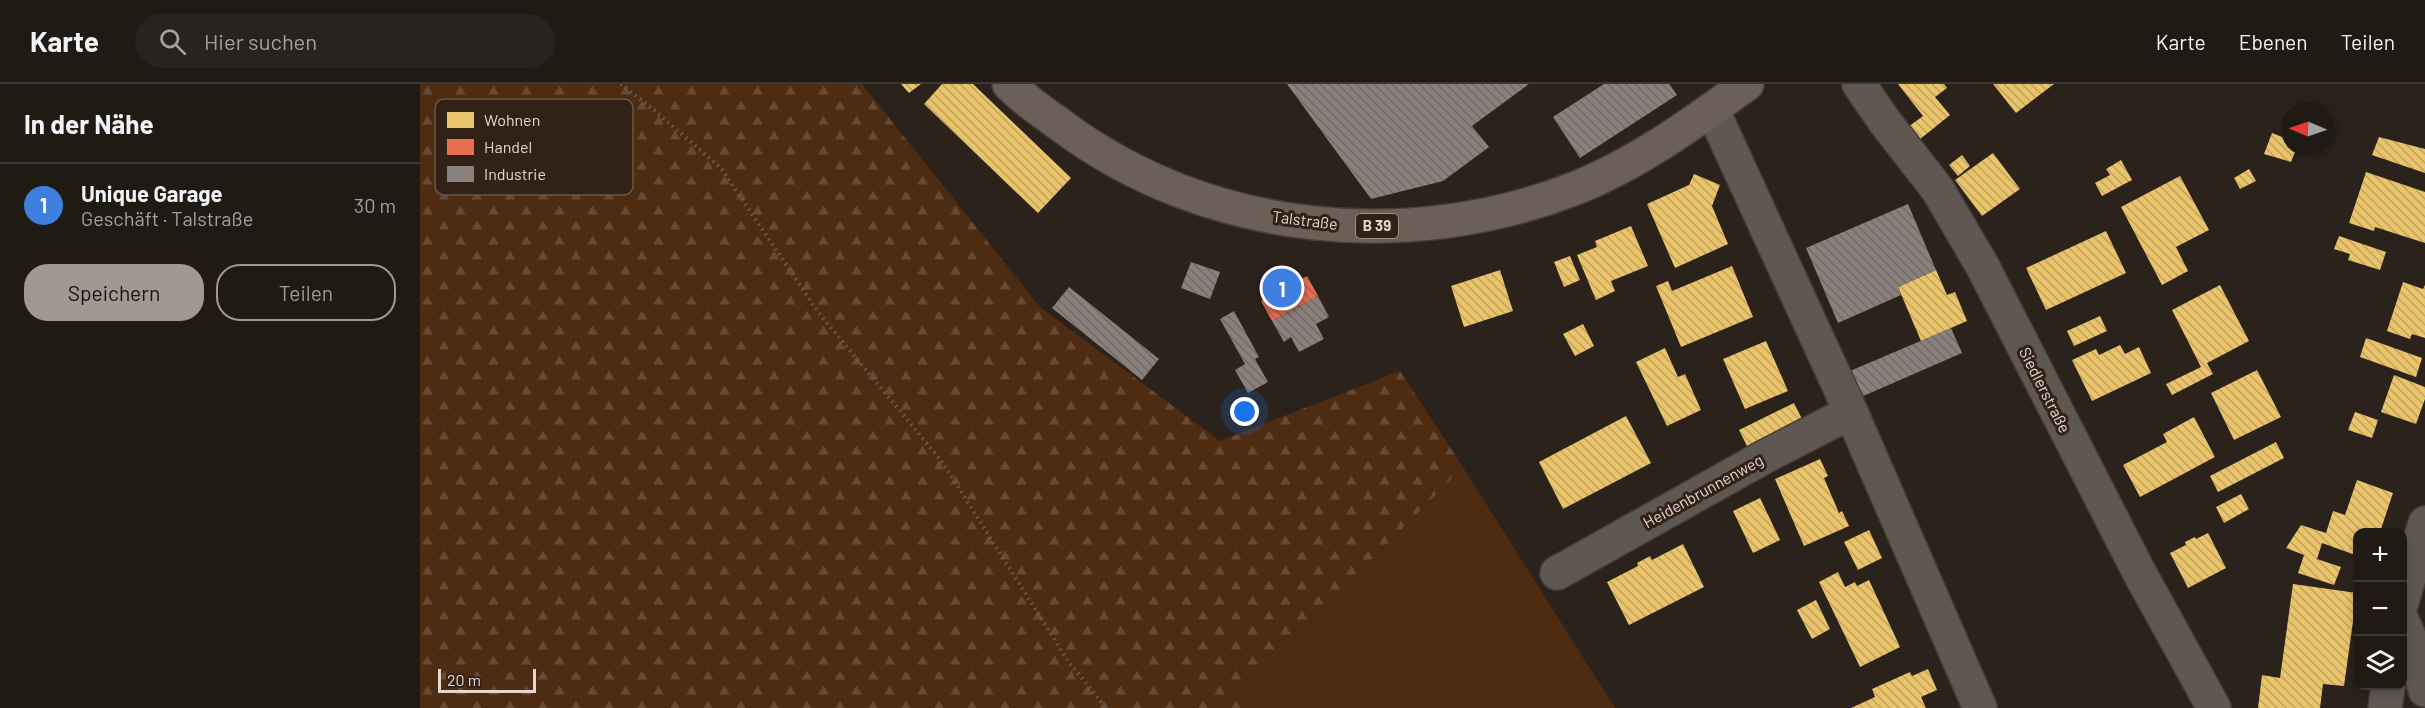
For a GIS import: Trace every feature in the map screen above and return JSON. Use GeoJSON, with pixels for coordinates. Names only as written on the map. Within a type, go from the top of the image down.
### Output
{"type":"FeatureCollection","features":[{"type":"Feature","properties":{"kind":"main road","name":"Talstraße"},"geometry":{"type":"LineString","coordinates":[[1009,84],[1039,109],[1108,159],[1178,191],[1224,206],[1278,217],[1372,226],[1472,218],[1576,188],[1613,172],[1747,84]]}},
{"type":"Feature","properties":{"kind":"street","name":"Siedlerstraße"},"geometry":{"type":"LineString","coordinates":[[1859,84],[1938,190],[1983,267],[2139,572],[2214,708]]}},
{"type":"Feature","properties":{"kind":"street"},"geometry":{"type":"LineString","coordinates":[[1712,109],[1851,412],[1980,708]]}},
{"type":"Feature","properties":{"kind":"street","name":"Heidenbrunnenweg"},"geometry":{"type":"LineString","coordinates":[[1557,573],[1764,457],[1851,412]]}},
{"type":"Feature","properties":{"kind":"street"},"geometry":{"type":"LineString","coordinates":[[2407,588],[2425,523]]}},
{"type":"Feature","properties":{"kind":"street"},"geometry":{"type":"LineString","coordinates":[[2407,630],[2415,650],[2425,690]]}},
{"type":"Feature","properties":{"kind":"street"},"geometry":{"type":"LineString","coordinates":[[2385,708],[2387,690]]}},
{"type":"Feature","properties":{"kind":"path"},"geometry":{"type":"LineString","coordinates":[[621,84],[656,111],[721,168],[818,312],[943,463],[1068,661],[1106,708]]}},
{"type":"Feature","properties":{"kind":"green space"},"geometry":{"type":"Polygon","coordinates":[[[420,84],[862,84],[1040,307],[1220,441],[1400,371],[1463,467],[1248,685],[1250,708],[420,708],[420,84]]]}},
{"type":"Feature","properties":{"kind":"green space"},"geometry":{"type":"Polygon","coordinates":[[[1463,467],[1615,708],[1250,708],[1248,685],[1463,467]]]}},
{"type":"Feature","properties":{"kind":"building: Wohnen"},"geometry":{"type":"Polygon","coordinates":[[[901,84],[921,84],[909,93],[901,84]]]}},
{"type":"Feature","properties":{"kind":"building: Wohnen"},"geometry":{"type":"Polygon","coordinates":[[[942,84],[973,84],[1071,178],[1038,213],[924,104],[942,84]]]}},
{"type":"Feature","properties":{"kind":"building: Wohnen"},"geometry":{"type":"Polygon","coordinates":[[[1898,84],[1944,84],[1947,88],[1935,97],[1950,115],[1919,140],[1908,127],[1923,116],[1898,84]]]}},
{"type":"Feature","properties":{"kind":"building: Wohnen"},"geometry":{"type":"Polygon","coordinates":[[[1993,84],[2054,84],[2016,113],[1993,84]]]}},
{"type":"Feature","properties":{"kind":"building: Wohnen"},"geometry":{"type":"Polygon","coordinates":[[[2272,133],[2281,136],[2281,156],[2293,156],[2291,162],[2264,154],[2272,133]]]}},
{"type":"Feature","properties":{"kind":"building: Wohnen"},"geometry":{"type":"Polygon","coordinates":[[[2379,137],[2425,149],[2425,173],[2372,155],[2379,137]]]}},
{"type":"Feature","properties":{"kind":"building: Wohnen"},"geometry":{"type":"Polygon","coordinates":[[[1993,153],[2020,189],[1982,216],[1955,180],[1993,153]]]}},
{"type":"Feature","properties":{"kind":"building: Wohnen"},"geometry":{"type":"Polygon","coordinates":[[[1962,155],[1970,166],[1958,176],[1949,165],[1962,155]]]}},
{"type":"Feature","properties":{"kind":"building: Wohnen"},"geometry":{"type":"Polygon","coordinates":[[[2121,160],[2132,180],[2102,196],[2095,183],[2110,175],[2106,169],[2121,160]]]}},
{"type":"Feature","properties":{"kind":"building: Wohnen"},"geometry":{"type":"Polygon","coordinates":[[[2249,169],[2256,181],[2240,189],[2234,178],[2249,169]]]}},
{"type":"Feature","properties":{"kind":"building: Wohnen"},"geometry":{"type":"Polygon","coordinates":[[[2366,172],[2425,192],[2425,243],[2375,227],[2374,231],[2349,223],[2366,172]]]}},
{"type":"Feature","properties":{"kind":"building: Wohnen"},"geometry":{"type":"Polygon","coordinates":[[[1694,174],[1720,185],[1712,206],[1728,244],[1675,268],[1647,204],[1689,185],[1694,174]]]}},
{"type":"Feature","properties":{"kind":"building: Wohnen"},"geometry":{"type":"Polygon","coordinates":[[[2180,176],[2209,230],[2176,247],[2188,271],[2162,285],[2121,207],[2180,176]]]}},
{"type":"Feature","properties":{"kind":"building: Wohnen"},"geometry":{"type":"Polygon","coordinates":[[[1631,226],[1648,266],[1611,281],[1615,291],[1596,300],[1577,255],[1597,247],[1595,241],[1631,226]]]}},
{"type":"Feature","properties":{"kind":"building: Wohnen"},"geometry":{"type":"Polygon","coordinates":[[[2106,231],[2126,273],[2046,310],[2026,268],[2106,231]]]}},
{"type":"Feature","properties":{"kind":"building: Wohnen"},"geometry":{"type":"Polygon","coordinates":[[[2339,236],[2386,252],[2380,270],[2348,260],[2350,254],[2334,249],[2339,236]]]}},
{"type":"Feature","properties":{"kind":"building: Wohnen"},"geometry":{"type":"Polygon","coordinates":[[[1570,256],[1580,280],[1564,287],[1554,262],[1570,256]]]}},
{"type":"Feature","properties":{"kind":"building: Wohnen"},"geometry":{"type":"Polygon","coordinates":[[[1732,266],[1753,317],[1681,347],[1656,286],[1668,281],[1672,291],[1732,266]]]}},
{"type":"Feature","properties":{"kind":"building: Wohnen"},"geometry":{"type":"Polygon","coordinates":[[[1500,270],[1513,311],[1464,327],[1451,286],[1500,270]]]}},
{"type":"Feature","properties":{"kind":"building: Wohnen"},"geometry":{"type":"Polygon","coordinates":[[[1936,270],[1947,295],[1955,292],[1967,321],[1921,341],[1898,287],[1936,270]]]}},
{"type":"Feature","properties":{"kind":"building: Wohnen"},"geometry":{"type":"Polygon","coordinates":[[[2403,282],[2423,289],[2425,285],[2425,338],[2412,334],[2410,339],[2387,331],[2403,282]]]}},
{"type":"Feature","properties":{"kind":"building: Wohnen"},"geometry":{"type":"Polygon","coordinates":[[[2220,285],[2249,341],[2207,363],[2213,374],[2172,395],[2166,384],[2201,367],[2172,310],[2220,285]]]}},
{"type":"Feature","properties":{"kind":"building: Wohnen"},"geometry":{"type":"Polygon","coordinates":[[[2100,316],[2107,331],[2074,346],[2067,331],[2100,316]]]}},
{"type":"Feature","properties":{"kind":"building: Wohnen"},"geometry":{"type":"Polygon","coordinates":[[[1583,324],[1594,346],[1575,356],[1563,334],[1583,324]]]}},
{"type":"Feature","properties":{"kind":"building: Wohnen"},"geometry":{"type":"Polygon","coordinates":[[[2366,338],[2422,358],[2416,377],[2360,357],[2366,338]]]}},
{"type":"Feature","properties":{"kind":"building: Wohnen"},"geometry":{"type":"Polygon","coordinates":[[[1766,341],[1788,391],[1745,409],[1723,359],[1766,341]]]}},
{"type":"Feature","properties":{"kind":"building: Wohnen"},"geometry":{"type":"Polygon","coordinates":[[[2120,345],[2125,354],[2139,347],[2151,373],[2092,401],[2072,360],[2096,349],[2099,355],[2120,345]]]}},
{"type":"Feature","properties":{"kind":"building: Wohnen"},"geometry":{"type":"Polygon","coordinates":[[[1665,348],[1678,377],[1685,374],[1701,410],[1667,426],[1636,362],[1665,348]]]}},
{"type":"Feature","properties":{"kind":"building: Wohnen"},"geometry":{"type":"Polygon","coordinates":[[[2257,370],[2281,417],[2234,440],[2211,393],[2257,370]]]}},
{"type":"Feature","properties":{"kind":"building: Wohnen"},"geometry":{"type":"Polygon","coordinates":[[[2394,375],[2425,387],[2425,399],[2416,424],[2381,412],[2394,375]]]}},
{"type":"Feature","properties":{"kind":"building: Wohnen"},"geometry":{"type":"Polygon","coordinates":[[[1794,403],[1803,421],[1748,448],[1739,430],[1794,403]]]}},
{"type":"Feature","properties":{"kind":"building: Wohnen"},"geometry":{"type":"Polygon","coordinates":[[[2355,412],[2378,420],[2372,438],[2348,430],[2355,412]]]}},
{"type":"Feature","properties":{"kind":"building: Wohnen"},"geometry":{"type":"Polygon","coordinates":[[[1626,416],[1651,463],[1563,509],[1539,462],[1626,416]]]}},
{"type":"Feature","properties":{"kind":"building: Wohnen"},"geometry":{"type":"Polygon","coordinates":[[[2194,417],[2215,457],[2140,497],[2123,465],[2167,442],[2163,434],[2194,417]]]}},
{"type":"Feature","properties":{"kind":"building: Wohnen"},"geometry":{"type":"Polygon","coordinates":[[[2276,442],[2284,458],[2218,492],[2210,476],[2276,442]]]}},
{"type":"Feature","properties":{"kind":"building: Wohnen"},"geometry":{"type":"Polygon","coordinates":[[[1820,459],[1828,476],[1824,478],[1839,513],[1842,511],[1849,526],[1804,546],[1775,479],[1820,459]]]}},
{"type":"Feature","properties":{"kind":"building: Wohnen"},"geometry":{"type":"Polygon","coordinates":[[[2357,480],[2393,493],[2381,528],[2353,528],[2353,554],[2322,543],[2317,559],[2341,567],[2334,585],[2298,573],[2304,555],[2286,548],[2301,525],[2326,533],[2333,511],[2345,515],[2357,480]]]}},
{"type":"Feature","properties":{"kind":"building: Wohnen"},"geometry":{"type":"Polygon","coordinates":[[[2241,494],[2249,509],[2224,523],[2216,507],[2241,494]]]}},
{"type":"Feature","properties":{"kind":"building: Wohnen"},"geometry":{"type":"Polygon","coordinates":[[[1760,498],[1780,540],[1753,553],[1733,511],[1760,498]]]}},
{"type":"Feature","properties":{"kind":"building: Wohnen"},"geometry":{"type":"Polygon","coordinates":[[[1869,530],[1882,558],[1858,570],[1844,542],[1869,530]]]}},
{"type":"Feature","properties":{"kind":"building: Wohnen"},"geometry":{"type":"Polygon","coordinates":[[[2208,533],[2226,568],[2188,588],[2170,553],[2186,545],[2185,542],[2208,533]]]}},
{"type":"Feature","properties":{"kind":"building: Wohnen"},"geometry":{"type":"Polygon","coordinates":[[[1683,544],[1704,587],[1629,625],[1607,582],[1638,566],[1637,563],[1650,556],[1652,560],[1683,544]]]}},
{"type":"Feature","properties":{"kind":"building: Wohnen"},"geometry":{"type":"Polygon","coordinates":[[[1838,572],[1845,587],[1855,582],[1857,586],[1869,580],[1900,647],[1860,667],[1819,582],[1838,572]]]}},
{"type":"Feature","properties":{"kind":"building: Wohnen"},"geometry":{"type":"Polygon","coordinates":[[[2293,584],[2353,592],[2353,622],[2344,686],[2323,684],[2320,708],[2258,708],[2262,675],[2280,678],[2293,584]]]}},
{"type":"Feature","properties":{"kind":"building: Wohnen"},"geometry":{"type":"Polygon","coordinates":[[[1816,600],[1830,629],[1812,639],[1797,610],[1816,600]]]}},
{"type":"Feature","properties":{"kind":"building: Wohnen"},"geometry":{"type":"Polygon","coordinates":[[[1928,669],[1937,690],[1921,697],[1926,708],[1851,708],[1875,697],[1872,689],[1910,672],[1912,676],[1928,669]]]}},
{"type":"Feature","properties":{"kind":"building: Handel"},"geometry":{"type":"Polygon","coordinates":[[[1287,272],[1293,283],[1307,276],[1318,296],[1272,321],[1261,301],[1269,297],[1263,285],[1287,272]]]}},
{"type":"Feature","properties":{"kind":"building: Industrie"},"geometry":{"type":"Polygon","coordinates":[[[1287,84],[1529,84],[1472,126],[1489,147],[1443,181],[1371,199],[1287,84]]]}},
{"type":"Feature","properties":{"kind":"building: Industrie"},"geometry":{"type":"Polygon","coordinates":[[[1604,84],[1669,84],[1677,95],[1580,158],[1553,117],[1604,84]]]}},
{"type":"Feature","properties":{"kind":"building: Industrie"},"geometry":{"type":"Polygon","coordinates":[[[1908,204],[1936,270],[1898,287],[1901,295],[1838,323],[1806,248],[1908,204]]]}},
{"type":"Feature","properties":{"kind":"building: Industrie"},"geometry":{"type":"Polygon","coordinates":[[[1191,262],[1220,272],[1210,299],[1181,288],[1191,262]]]}},
{"type":"Feature","properties":{"kind":"building: Industrie"},"geometry":{"type":"Polygon","coordinates":[[[1069,287],[1159,359],[1142,380],[1052,308],[1069,287]]]}},
{"type":"Feature","properties":{"kind":"building: Industrie"},"geometry":{"type":"Polygon","coordinates":[[[1318,296],[1329,317],[1316,324],[1324,339],[1299,352],[1291,337],[1284,342],[1272,321],[1318,296]]]}},
{"type":"Feature","properties":{"kind":"building: Industrie"},"geometry":{"type":"Polygon","coordinates":[[[1234,311],[1259,357],[1255,359],[1268,382],[1248,393],[1235,370],[1245,364],[1220,319],[1234,311]]]}},
{"type":"Feature","properties":{"kind":"building: Industrie"},"geometry":{"type":"Polygon","coordinates":[[[1951,328],[1962,353],[1861,397],[1850,371],[1951,328]]]}},
{"type":"Feature","properties":{"kind":"place","name":"Unique Garage"},"geometry":{"type":"Point","coordinates":[1282,288]}}]}
